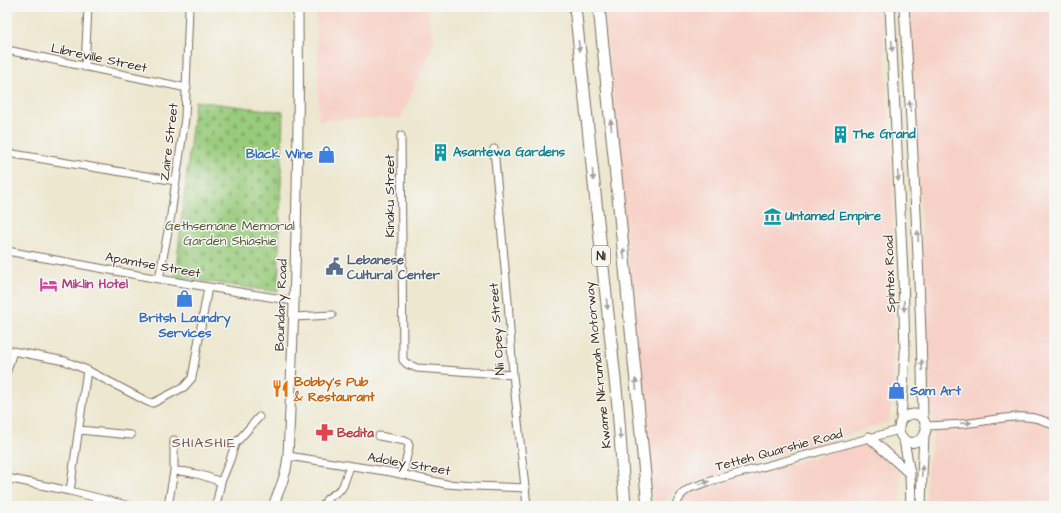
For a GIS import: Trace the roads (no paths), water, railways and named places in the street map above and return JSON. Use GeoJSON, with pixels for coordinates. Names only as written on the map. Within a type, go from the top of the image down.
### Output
{"type":"FeatureCollection","features":[{"type":"Feature","properties":{"kind":"highway","name":"Kwame Nkrumah Motorway"},"geometry":{"type":"LineString","coordinates":[[575,7],[618,406],[625,506]]}},
{"type":"Feature","properties":{"kind":"highway","name":"N1"},"geometry":{"type":"LineString","coordinates":[[598,7],[619,204],[648,506]]}},
{"type":"Feature","properties":{"kind":"main road","name":"Boundary Road"},"geometry":{"type":"LineString","coordinates":[[273,506],[284,477],[288,456],[294,317],[298,129],[298,7]]}},
{"type":"Feature","properties":{"kind":"main road","name":"Spintex Road"},"geometry":{"type":"LineString","coordinates":[[890,7],[905,330],[901,420],[898,430]]}},
{"type":"Feature","properties":{"kind":"main road"},"geometry":{"type":"LineString","coordinates":[[904,7],[918,241],[925,422],[927,431],[918,441],[911,442],[904,440]]}},
{"type":"Feature","properties":{"kind":"main road"},"geometry":{"type":"LineString","coordinates":[[901,420],[912,414],[920,416],[925,422]]}},
{"type":"Feature","properties":{"kind":"main road"},"geometry":{"type":"LineString","coordinates":[[898,430],[904,440],[910,474],[912,506]]}},
{"type":"Feature","properties":{"kind":"main road"},"geometry":{"type":"LineString","coordinates":[[921,506],[924,436]]}},
{"type":"Feature","properties":{"kind":"main road"},"geometry":{"type":"LineString","coordinates":[[869,438],[910,474]]}},
{"type":"Feature","properties":{"kind":"street"},"geometry":{"type":"LineString","coordinates":[[85,67],[88,7]]}},
{"type":"Feature","properties":{"kind":"street","name":"Zaire Street"},"geometry":{"type":"LineString","coordinates":[[160,279],[185,118],[189,7]]}},
{"type":"Feature","properties":{"kind":"street","name":"Libreville Street"},"geometry":{"type":"LineString","coordinates":[[7,50],[186,88]]}},
{"type":"Feature","properties":{"kind":"street","name":"Kinaku Street"},"geometry":{"type":"LineString","coordinates":[[401,136],[403,360],[407,364],[417,368],[513,375]]}},
{"type":"Feature","properties":{"kind":"street","name":"Nii Opey Street"},"geometry":{"type":"LineString","coordinates":[[494,150],[508,301],[513,375],[528,506]]}},
{"type":"Feature","properties":{"kind":"street"},"geometry":{"type":"LineString","coordinates":[[7,153],[176,181]]}},
{"type":"Feature","properties":{"kind":"street","name":"Apamtse Street"},"geometry":{"type":"LineString","coordinates":[[7,251],[160,279],[294,301]]}},
{"type":"Feature","properties":{"kind":"street"},"geometry":{"type":"LineString","coordinates":[[7,371],[10,350],[64,361],[87,370],[148,402],[153,403],[184,388],[192,378],[208,287]]}},
{"type":"Feature","properties":{"kind":"street"},"geometry":{"type":"LineString","coordinates":[[294,317],[332,315]]}},
{"type":"Feature","properties":{"kind":"street"},"geometry":{"type":"LineString","coordinates":[[70,491],[87,370]]}},
{"type":"Feature","properties":{"kind":"street"},"geometry":{"type":"LineString","coordinates":[[216,506],[221,482],[230,460],[234,444],[259,417]]}},
{"type":"Feature","properties":{"kind":"street"},"geometry":{"type":"LineString","coordinates":[[925,422],[970,423],[1026,417],[1047,421],[1054,426]]}},
{"type":"Feature","properties":{"kind":"street"},"geometry":{"type":"LineString","coordinates":[[79,430],[131,435]]}},
{"type":"Feature","properties":{"kind":"street","name":"Tetteh Quarshie Road"},"geometry":{"type":"LineString","coordinates":[[675,506],[682,494],[690,488],[714,480],[898,430]]}},
{"type":"Feature","properties":{"kind":"street"},"geometry":{"type":"LineString","coordinates":[[379,436],[408,442],[409,446],[403,474]]}},
{"type":"Feature","properties":{"kind":"street"},"geometry":{"type":"LineString","coordinates":[[168,506],[174,471],[174,440]]}},
{"type":"Feature","properties":{"kind":"street","name":"Adoley Street"},"geometry":{"type":"LineString","coordinates":[[288,456],[403,474],[446,484],[526,488]]}},
{"type":"Feature","properties":{"kind":"street"},"geometry":{"type":"LineString","coordinates":[[323,506],[327,499],[341,489],[350,466]]}},
{"type":"Feature","properties":{"kind":"street"},"geometry":{"type":"LineString","coordinates":[[174,471],[197,473],[221,482]]}},
{"type":"Feature","properties":{"kind":"street"},"geometry":{"type":"LineString","coordinates":[[7,478],[70,491],[130,506]]}},
{"type":"Feature","properties":{"kind":"place","name":"The Grand"},"geometry":{"type":"Point","coordinates":[840,134]}},
{"type":"Feature","properties":{"kind":"place","name":"Asantewa Gardens"},"geometry":{"type":"Point","coordinates":[440,152]}},
{"type":"Feature","properties":{"kind":"place","name":"Black Wine"},"geometry":{"type":"Point","coordinates":[326,154]}},
{"type":"Feature","properties":{"kind":"place","name":"Untamed Empire"},"geometry":{"type":"Point","coordinates":[772,216]}},
{"type":"Feature","properties":{"kind":"place","name":"Lebanese Cultural Center"},"geometry":{"type":"Point","coordinates":[334,267]}},
{"type":"Feature","properties":{"kind":"place","name":"Miklin Hotel"},"geometry":{"type":"Point","coordinates":[49,284]}},
{"type":"Feature","properties":{"kind":"place","name":"Britsh Laundry Services"},"geometry":{"type":"Point","coordinates":[185,299]}},
{"type":"Feature","properties":{"kind":"place","name":"Bobby's Pub & Restaurant"},"geometry":{"type":"Point","coordinates":[281,389]}},
{"type":"Feature","properties":{"kind":"place","name":"Sam Art"},"geometry":{"type":"Point","coordinates":[897,391]}},
{"type":"Feature","properties":{"kind":"place","name":"Bedita"},"geometry":{"type":"Point","coordinates":[324,433]}},
{"type":"Feature","properties":{"kind":"district","name":"SHIASHIE"},"geometry":{"type":"Point","coordinates":[204,443]}},
{"type":"Feature","properties":{"kind":"park label","name":"Gethsemane Memorial Garden Shiashie"},"geometry":{"type":"Point","coordinates":[230,234]}}]}
